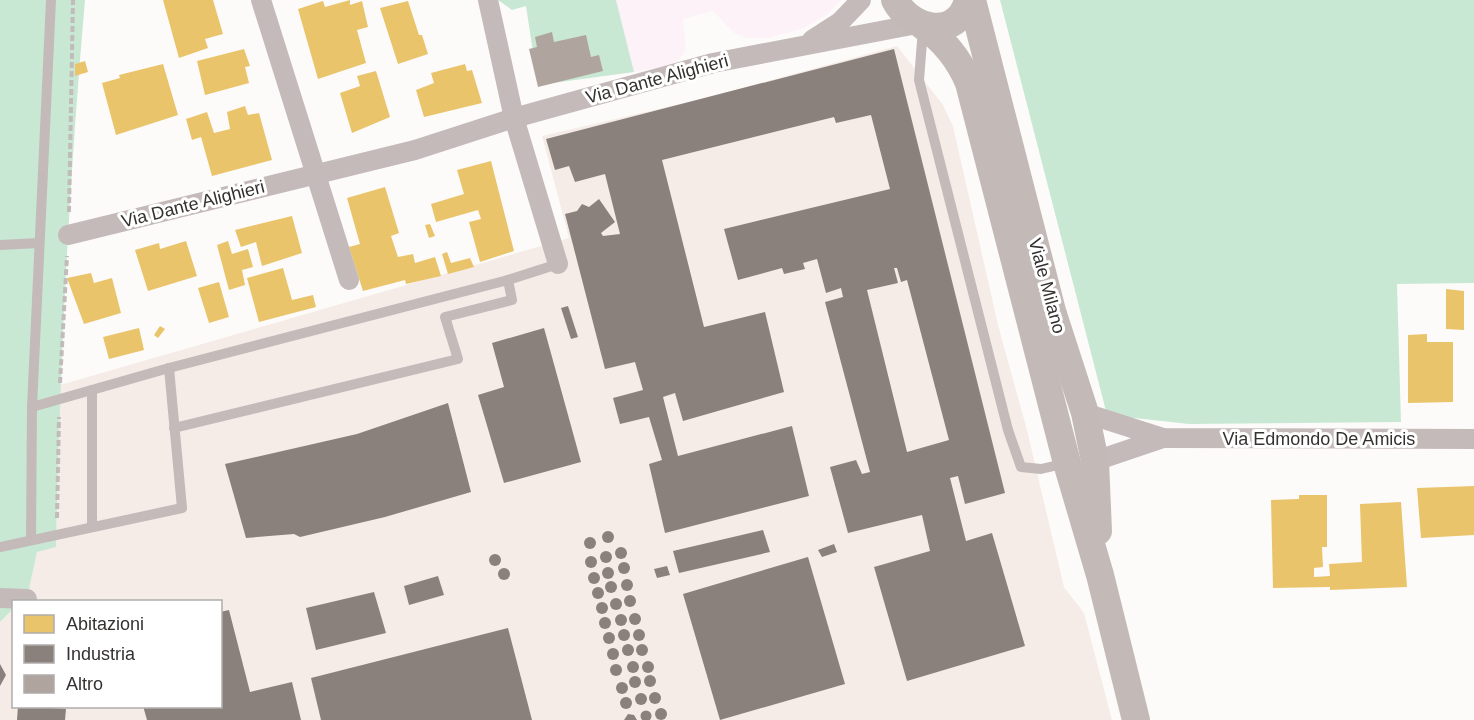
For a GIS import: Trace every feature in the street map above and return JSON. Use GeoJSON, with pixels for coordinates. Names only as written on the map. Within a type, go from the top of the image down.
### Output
{"type":"FeatureCollection","features":[{"type":"Feature","properties":{"kind":"main road","name":"Viale Milano"},"geometry":{"type":"LineString","coordinates":[[895,0],[956,57],[969,83],[1067,463],[1100,575],[1136,720]]}},
{"type":"Feature","properties":{"kind":"main road","name":"Viale Milano"},"geometry":{"type":"LineString","coordinates":[[920,25],[948,24],[959,18],[970,0]]}},
{"type":"Feature","properties":{"kind":"main road","name":"Viale Milano"},"geometry":{"type":"LineString","coordinates":[[970,0],[1052,310],[1085,413],[1095,461],[1100,575]]}},
{"type":"Feature","properties":{"kind":"street"},"geometry":{"type":"LineString","coordinates":[[261,0],[349,280]]}},
{"type":"Feature","properties":{"kind":"street"},"geometry":{"type":"LineString","coordinates":[[488,0],[514,118],[558,264]]}},
{"type":"Feature","properties":{"kind":"street","name":"Via Dante Alighieri"},"geometry":{"type":"LineString","coordinates":[[802,46],[840,22],[861,0]]}},
{"type":"Feature","properties":{"kind":"street","name":"Via Dante Alighieri"},"geometry":{"type":"LineString","coordinates":[[68,235],[415,150],[514,118],[713,63],[920,25]]}},
{"type":"Feature","properties":{"kind":"street","name":"Via Edmondo De Amicis"},"geometry":{"type":"LineString","coordinates":[[1085,413],[1163,438],[1474,439]]}},
{"type":"Feature","properties":{"kind":"street","name":"Via Edmondo De Amicis"},"geometry":{"type":"LineString","coordinates":[[1095,461],[1163,438]]}},
{"type":"Feature","properties":{"kind":"street"},"geometry":{"type":"LineString","coordinates":[[0,598],[27,599]]}},
{"type":"Feature","properties":{"kind":"lane"},"geometry":{"type":"LineString","coordinates":[[31,540],[32,407],[51,0]]}},
{"type":"Feature","properties":{"kind":"lane"},"geometry":{"type":"LineString","coordinates":[[920,25],[919,80],[1008,430],[1021,467],[1041,469],[1067,463]]}},
{"type":"Feature","properties":{"kind":"lane"},"geometry":{"type":"LineString","coordinates":[[0,245],[39,243]]}},
{"type":"Feature","properties":{"kind":"lane"},"geometry":{"type":"LineString","coordinates":[[32,407],[169,368],[508,280],[558,264]]}},
{"type":"Feature","properties":{"kind":"lane"},"geometry":{"type":"LineString","coordinates":[[174,428],[458,359],[445,317],[512,300],[508,280]]}},
{"type":"Feature","properties":{"kind":"lane"},"geometry":{"type":"LineString","coordinates":[[0,547],[182,508],[169,368]]}},
{"type":"Feature","properties":{"kind":"lane"},"geometry":{"type":"LineString","coordinates":[[92,390],[92,527]]}},
{"type":"Feature","properties":{"kind":"path"},"geometry":{"type":"LineString","coordinates":[[60,385],[68,235],[74,0]]}},
{"type":"Feature","properties":{"kind":"path"},"geometry":{"type":"LineString","coordinates":[[57,523],[59,408]]}},
{"type":"Feature","properties":{"kind":"shaded area"},"geometry":{"type":"Polygon","coordinates":[[[616,0],[841,0],[828,14],[802,29],[768,38],[746,38],[734,33],[713,11],[683,19],[686,50],[676,64],[634,72],[616,0]]]}},
{"type":"Feature","properties":{"kind":"shaded area"},"geometry":{"type":"Polygon","coordinates":[[[897,46],[943,105],[953,126],[998,325],[1027,430],[1064,587],[1084,613],[1112,720],[0,720],[0,622],[12,610],[12,708],[222,708],[222,600],[26,600],[37,552],[56,546],[60,385],[569,238],[542,136],[697,100],[897,46]]]}},
{"type":"Feature","properties":{"kind":"green space"},"geometry":{"type":"Polygon","coordinates":[[[0,0],[85,0],[66,273],[56,547],[37,552],[27,599],[12,600],[12,610],[0,622],[0,0]]]}},
{"type":"Feature","properties":{"kind":"green space"},"geometry":{"type":"Polygon","coordinates":[[[498,0],[616,0],[634,72],[538,85],[526,6],[512,10],[498,0]]]}},
{"type":"Feature","properties":{"kind":"green space"},"geometry":{"type":"Polygon","coordinates":[[[1000,0],[1474,0],[1474,283],[1397,284],[1401,422],[1189,424],[1107,415],[1000,0]]]}},
{"type":"Feature","properties":{"kind":"building: Abitazioni"},"geometry":{"type":"Polygon","coordinates":[[[163,0],[213,0],[223,34],[205,39],[208,48],[179,58],[163,0]]]}},
{"type":"Feature","properties":{"kind":"building: Abitazioni"},"geometry":{"type":"Polygon","coordinates":[[[350,0],[350,5],[362,1],[368,27],[357,30],[366,63],[318,79],[298,9],[323,1],[325,7],[350,0]]]}},
{"type":"Feature","properties":{"kind":"building: Abitazioni"},"geometry":{"type":"Polygon","coordinates":[[[408,1],[428,54],[398,64],[380,8],[408,1]]]}},
{"type":"Feature","properties":{"kind":"building: Abitazioni"},"geometry":{"type":"Polygon","coordinates":[[[244,49],[250,66],[245,67],[249,83],[205,95],[197,61],[244,49]]]}},
{"type":"Feature","properties":{"kind":"building: Abitazioni"},"geometry":{"type":"Polygon","coordinates":[[[85,61],[88,72],[75,76],[75,64],[85,61]]]}},
{"type":"Feature","properties":{"kind":"building: Abitazioni"},"geometry":{"type":"Polygon","coordinates":[[[163,64],[178,115],[116,135],[102,83],[120,78],[119,75],[163,64]]]}},
{"type":"Feature","properties":{"kind":"building: Abitazioni"},"geometry":{"type":"Polygon","coordinates":[[[465,64],[467,71],[472,70],[482,103],[424,117],[416,90],[434,83],[431,73],[465,64]]]}},
{"type":"Feature","properties":{"kind":"building: Abitazioni"},"geometry":{"type":"Polygon","coordinates":[[[376,71],[390,117],[352,133],[340,93],[360,86],[357,76],[376,71]]]}},
{"type":"Feature","properties":{"kind":"building: Abitazioni"},"geometry":{"type":"Polygon","coordinates":[[[245,106],[248,115],[259,113],[272,160],[212,176],[201,137],[192,140],[186,119],[207,112],[214,133],[230,129],[227,112],[245,106]]]}},
{"type":"Feature","properties":{"kind":"building: Abitazioni"},"geometry":{"type":"Polygon","coordinates":[[[491,161],[514,251],[480,262],[469,222],[481,219],[478,210],[436,222],[431,204],[464,194],[457,170],[491,161]]]}},
{"type":"Feature","properties":{"kind":"building: Abitazioni"},"geometry":{"type":"Polygon","coordinates":[[[385,187],[399,233],[391,236],[398,257],[413,254],[415,263],[435,257],[441,276],[406,284],[405,280],[363,291],[349,247],[360,244],[347,198],[385,187]]]}},
{"type":"Feature","properties":{"kind":"building: Abitazioni"},"geometry":{"type":"Polygon","coordinates":[[[292,216],[302,253],[262,266],[256,242],[241,247],[235,230],[292,216]]]}},
{"type":"Feature","properties":{"kind":"building: Abitazioni"},"geometry":{"type":"Polygon","coordinates":[[[430,224],[435,236],[429,238],[425,225],[430,224]]]}},
{"type":"Feature","properties":{"kind":"building: Abitazioni"},"geometry":{"type":"Polygon","coordinates":[[[186,241],[197,276],[148,291],[135,250],[159,243],[160,249],[186,241]]]}},
{"type":"Feature","properties":{"kind":"building: Abitazioni"},"geometry":{"type":"Polygon","coordinates":[[[228,241],[232,254],[248,249],[253,267],[242,270],[245,285],[229,290],[217,245],[228,241]]]}},
{"type":"Feature","properties":{"kind":"building: Abitazioni"},"geometry":{"type":"Polygon","coordinates":[[[447,252],[451,263],[470,258],[474,267],[448,274],[442,254],[447,252]]]}},
{"type":"Feature","properties":{"kind":"building: Abitazioni"},"geometry":{"type":"Polygon","coordinates":[[[283,268],[292,300],[313,295],[316,307],[259,322],[247,278],[283,268]]]}},
{"type":"Feature","properties":{"kind":"building: Abitazioni"},"geometry":{"type":"Polygon","coordinates":[[[91,273],[94,283],[112,278],[121,313],[84,324],[67,278],[91,273]]]}},
{"type":"Feature","properties":{"kind":"building: Abitazioni"},"geometry":{"type":"Polygon","coordinates":[[[219,282],[229,317],[209,323],[198,288],[219,282]]]}},
{"type":"Feature","properties":{"kind":"building: Abitazioni"},"geometry":{"type":"Polygon","coordinates":[[[1446,289],[1464,291],[1464,330],[1446,329],[1446,289]]]}},
{"type":"Feature","properties":{"kind":"building: Abitazioni"},"geometry":{"type":"Polygon","coordinates":[[[160,326],[165,329],[158,338],[154,335],[160,326]]]}},
{"type":"Feature","properties":{"kind":"building: Abitazioni"},"geometry":{"type":"Polygon","coordinates":[[[139,328],[144,350],[109,359],[103,337],[139,328]]]}},
{"type":"Feature","properties":{"kind":"building: Abitazioni"},"geometry":{"type":"Polygon","coordinates":[[[1427,334],[1427,342],[1453,342],[1453,402],[1408,403],[1408,335],[1427,334]]]}},
{"type":"Feature","properties":{"kind":"building: Abitazioni"},"geometry":{"type":"Polygon","coordinates":[[[1474,486],[1474,535],[1421,538],[1417,488],[1474,486]]]}},
{"type":"Feature","properties":{"kind":"building: Abitazioni"},"geometry":{"type":"Polygon","coordinates":[[[1299,495],[1327,495],[1327,547],[1322,547],[1323,567],[1314,568],[1314,577],[1330,576],[1329,564],[1362,562],[1360,504],[1401,502],[1407,587],[1330,590],[1330,587],[1273,588],[1271,500],[1299,499],[1299,495]]]}},
{"type":"Feature","properties":{"kind":"building: Industria"},"geometry":{"type":"Polygon","coordinates":[[[894,49],[1005,493],[965,504],[958,476],[950,478],[966,541],[992,533],[1025,646],[907,681],[874,567],[930,551],[922,515],[848,533],[830,467],[856,460],[862,474],[870,472],[825,302],[843,297],[841,288],[826,293],[817,259],[803,263],[805,269],[784,274],[782,268],[738,280],[724,229],[890,189],[871,115],[836,123],[834,117],[662,160],[704,327],[765,312],[784,392],[683,421],[675,393],[663,397],[678,456],[792,426],[809,496],[665,533],[649,464],[662,460],[649,417],[620,424],[613,398],[643,390],[635,362],[605,369],[565,214],[577,211],[582,204],[589,207],[599,199],[615,222],[601,233],[603,236],[620,234],[605,174],[575,182],[569,166],[555,170],[546,139],[894,49]],[[894,268],[898,283],[867,290],[907,452],[949,440],[907,280],[901,282],[897,268],[894,268]]]}},
{"type":"Feature","properties":{"kind":"building: Industria"},"geometry":{"type":"Polygon","coordinates":[[[568,306],[578,337],[571,339],[561,308],[568,306]]]}},
{"type":"Feature","properties":{"kind":"building: Industria"},"geometry":{"type":"Polygon","coordinates":[[[544,328],[581,462],[504,483],[478,395],[504,387],[492,343],[544,328]]]}},
{"type":"Feature","properties":{"kind":"building: Industria"},"geometry":{"type":"Polygon","coordinates":[[[448,403],[471,492],[385,517],[300,537],[294,534],[246,538],[225,464],[357,434],[448,403]]]}},
{"type":"Feature","properties":{"kind":"building: Industria"},"geometry":{"type":"Polygon","coordinates":[[[763,530],[770,552],[679,573],[673,551],[763,530]]]}},
{"type":"Feature","properties":{"kind":"building: Industria"},"geometry":{"type":"Polygon","coordinates":[[[610,531],[614,537],[610,543],[606,543],[602,535],[610,531]]]}},
{"type":"Feature","properties":{"kind":"building: Industria"},"geometry":{"type":"Polygon","coordinates":[[[592,537],[596,543],[592,549],[588,549],[584,541],[592,537]]]}},
{"type":"Feature","properties":{"kind":"building: Industria"},"geometry":{"type":"Polygon","coordinates":[[[834,544],[837,552],[822,557],[818,550],[834,544]]]}},
{"type":"Feature","properties":{"kind":"building: Industria"},"geometry":{"type":"Polygon","coordinates":[[[623,547],[627,553],[623,559],[619,559],[615,551],[623,547]]]}},
{"type":"Feature","properties":{"kind":"building: Industria"},"geometry":{"type":"Polygon","coordinates":[[[608,551],[612,557],[608,563],[604,563],[600,555],[608,551]]]}},
{"type":"Feature","properties":{"kind":"building: Industria"},"geometry":{"type":"Polygon","coordinates":[[[497,554],[501,560],[497,566],[493,566],[489,558],[497,554]]]}},
{"type":"Feature","properties":{"kind":"building: Industria"},"geometry":{"type":"Polygon","coordinates":[[[593,556],[597,562],[593,568],[589,568],[585,560],[593,556]]]}},
{"type":"Feature","properties":{"kind":"building: Industria"},"geometry":{"type":"Polygon","coordinates":[[[808,557],[845,684],[720,720],[683,594],[808,557]]]}},
{"type":"Feature","properties":{"kind":"building: Industria"},"geometry":{"type":"Polygon","coordinates":[[[626,562],[630,568],[626,574],[622,574],[618,566],[626,562]]]}},
{"type":"Feature","properties":{"kind":"building: Industria"},"geometry":{"type":"Polygon","coordinates":[[[667,566],[670,575],[657,578],[654,569],[667,566]]]}},
{"type":"Feature","properties":{"kind":"building: Industria"},"geometry":{"type":"Polygon","coordinates":[[[610,567],[614,573],[610,579],[606,579],[602,571],[610,567]]]}},
{"type":"Feature","properties":{"kind":"building: Industria"},"geometry":{"type":"Polygon","coordinates":[[[506,568],[510,574],[506,580],[502,580],[498,572],[506,568]]]}},
{"type":"Feature","properties":{"kind":"building: Industria"},"geometry":{"type":"Polygon","coordinates":[[[596,572],[600,578],[596,584],[592,584],[588,576],[596,572]]]}},
{"type":"Feature","properties":{"kind":"building: Industria"},"geometry":{"type":"Polygon","coordinates":[[[438,576],[444,595],[409,605],[404,586],[438,576]]]}},
{"type":"Feature","properties":{"kind":"building: Industria"},"geometry":{"type":"Polygon","coordinates":[[[629,579],[633,585],[629,591],[625,591],[621,583],[629,579]]]}},
{"type":"Feature","properties":{"kind":"building: Industria"},"geometry":{"type":"Polygon","coordinates":[[[613,581],[617,587],[613,593],[609,593],[605,585],[613,581]]]}},
{"type":"Feature","properties":{"kind":"building: Industria"},"geometry":{"type":"Polygon","coordinates":[[[600,587],[604,593],[600,599],[596,599],[592,591],[600,587]]]}},
{"type":"Feature","properties":{"kind":"building: Industria"},"geometry":{"type":"Polygon","coordinates":[[[374,592],[386,633],[316,650],[306,608],[374,592]]]}},
{"type":"Feature","properties":{"kind":"building: Industria"},"geometry":{"type":"Polygon","coordinates":[[[632,595],[636,601],[632,607],[628,607],[624,599],[632,595]]]}},
{"type":"Feature","properties":{"kind":"building: Industria"},"geometry":{"type":"Polygon","coordinates":[[[618,598],[622,604],[618,610],[614,610],[610,602],[618,598]]]}},
{"type":"Feature","properties":{"kind":"building: Industria"},"geometry":{"type":"Polygon","coordinates":[[[604,602],[608,608],[604,614],[600,614],[596,606],[604,602]]]}},
{"type":"Feature","properties":{"kind":"building: Industria"},"geometry":{"type":"Polygon","coordinates":[[[229,610],[250,692],[292,682],[301,720],[147,720],[144,708],[222,708],[222,612],[229,610]]]}},
{"type":"Feature","properties":{"kind":"building: Industria"},"geometry":{"type":"Polygon","coordinates":[[[637,613],[641,619],[637,625],[633,625],[629,617],[637,613]]]}},
{"type":"Feature","properties":{"kind":"building: Industria"},"geometry":{"type":"Polygon","coordinates":[[[623,614],[627,620],[623,626],[619,626],[615,618],[623,614]]]}},
{"type":"Feature","properties":{"kind":"building: Industria"},"geometry":{"type":"Polygon","coordinates":[[[607,617],[611,623],[607,629],[603,629],[599,621],[607,617]]]}},
{"type":"Feature","properties":{"kind":"building: Industria"},"geometry":{"type":"Polygon","coordinates":[[[508,628],[532,720],[321,720],[311,678],[508,628]]]}},
{"type":"Feature","properties":{"kind":"building: Industria"},"geometry":{"type":"Polygon","coordinates":[[[626,629],[630,635],[626,641],[622,641],[618,633],[626,629]]]}},
{"type":"Feature","properties":{"kind":"building: Industria"},"geometry":{"type":"Polygon","coordinates":[[[641,629],[645,635],[641,641],[637,641],[633,633],[641,629]]]}},
{"type":"Feature","properties":{"kind":"building: Industria"},"geometry":{"type":"Polygon","coordinates":[[[611,632],[615,638],[611,644],[607,644],[603,636],[611,632]]]}},
{"type":"Feature","properties":{"kind":"building: Industria"},"geometry":{"type":"Polygon","coordinates":[[[630,644],[634,650],[630,656],[626,656],[622,648],[630,644]]]}},
{"type":"Feature","properties":{"kind":"building: Industria"},"geometry":{"type":"Polygon","coordinates":[[[644,644],[648,650],[644,656],[640,656],[636,648],[644,644]]]}},
{"type":"Feature","properties":{"kind":"building: Industria"},"geometry":{"type":"Polygon","coordinates":[[[615,648],[619,654],[615,660],[611,660],[607,652],[615,648]]]}},
{"type":"Feature","properties":{"kind":"building: Industria"},"geometry":{"type":"Polygon","coordinates":[[[635,661],[639,667],[635,673],[631,673],[627,665],[635,661]]]}},
{"type":"Feature","properties":{"kind":"building: Industria"},"geometry":{"type":"Polygon","coordinates":[[[650,661],[654,667],[650,673],[646,673],[642,665],[650,661]]]}},
{"type":"Feature","properties":{"kind":"building: Industria"},"geometry":{"type":"Polygon","coordinates":[[[0,664],[6,675],[0,686],[0,664]]]}},
{"type":"Feature","properties":{"kind":"building: Industria"},"geometry":{"type":"Polygon","coordinates":[[[618,664],[622,670],[618,676],[614,676],[610,668],[618,664]]]}},
{"type":"Feature","properties":{"kind":"building: Industria"},"geometry":{"type":"Polygon","coordinates":[[[652,675],[656,681],[652,687],[648,687],[644,679],[652,675]]]}},
{"type":"Feature","properties":{"kind":"building: Industria"},"geometry":{"type":"Polygon","coordinates":[[[637,676],[641,682],[637,688],[633,688],[629,680],[637,676]]]}},
{"type":"Feature","properties":{"kind":"building: Industria"},"geometry":{"type":"Polygon","coordinates":[[[624,682],[628,688],[624,694],[620,694],[616,686],[624,682]]]}},
{"type":"Feature","properties":{"kind":"building: Industria"},"geometry":{"type":"Polygon","coordinates":[[[657,692],[661,698],[657,704],[653,704],[649,696],[657,692]]]}},
{"type":"Feature","properties":{"kind":"building: Industria"},"geometry":{"type":"Polygon","coordinates":[[[643,693],[647,699],[643,705],[639,705],[635,697],[643,693]]]}},
{"type":"Feature","properties":{"kind":"building: Industria"},"geometry":{"type":"Polygon","coordinates":[[[628,697],[632,703],[628,709],[624,709],[620,701],[628,697]]]}},
{"type":"Feature","properties":{"kind":"building: Industria"},"geometry":{"type":"Polygon","coordinates":[[[18,708],[66,709],[65,720],[17,720],[18,708]]]}},
{"type":"Feature","properties":{"kind":"building: Industria"},"geometry":{"type":"Polygon","coordinates":[[[663,708],[667,714],[663,720],[659,720],[655,712],[663,708]]]}},
{"type":"Feature","properties":{"kind":"building: Industria"},"geometry":{"type":"Polygon","coordinates":[[[646,710],[652,716],[650,720],[642,720],[640,716],[642,712],[646,710]]]}},
{"type":"Feature","properties":{"kind":"building: Industria"},"geometry":{"type":"Polygon","coordinates":[[[628,714],[634,715],[637,720],[624,720],[628,714]]]}},
{"type":"Feature","properties":{"kind":"building: Altro"},"geometry":{"type":"Polygon","coordinates":[[[552,32],[554,42],[586,35],[591,57],[599,55],[603,71],[538,87],[529,49],[537,47],[535,37],[552,32]]]}}]}
